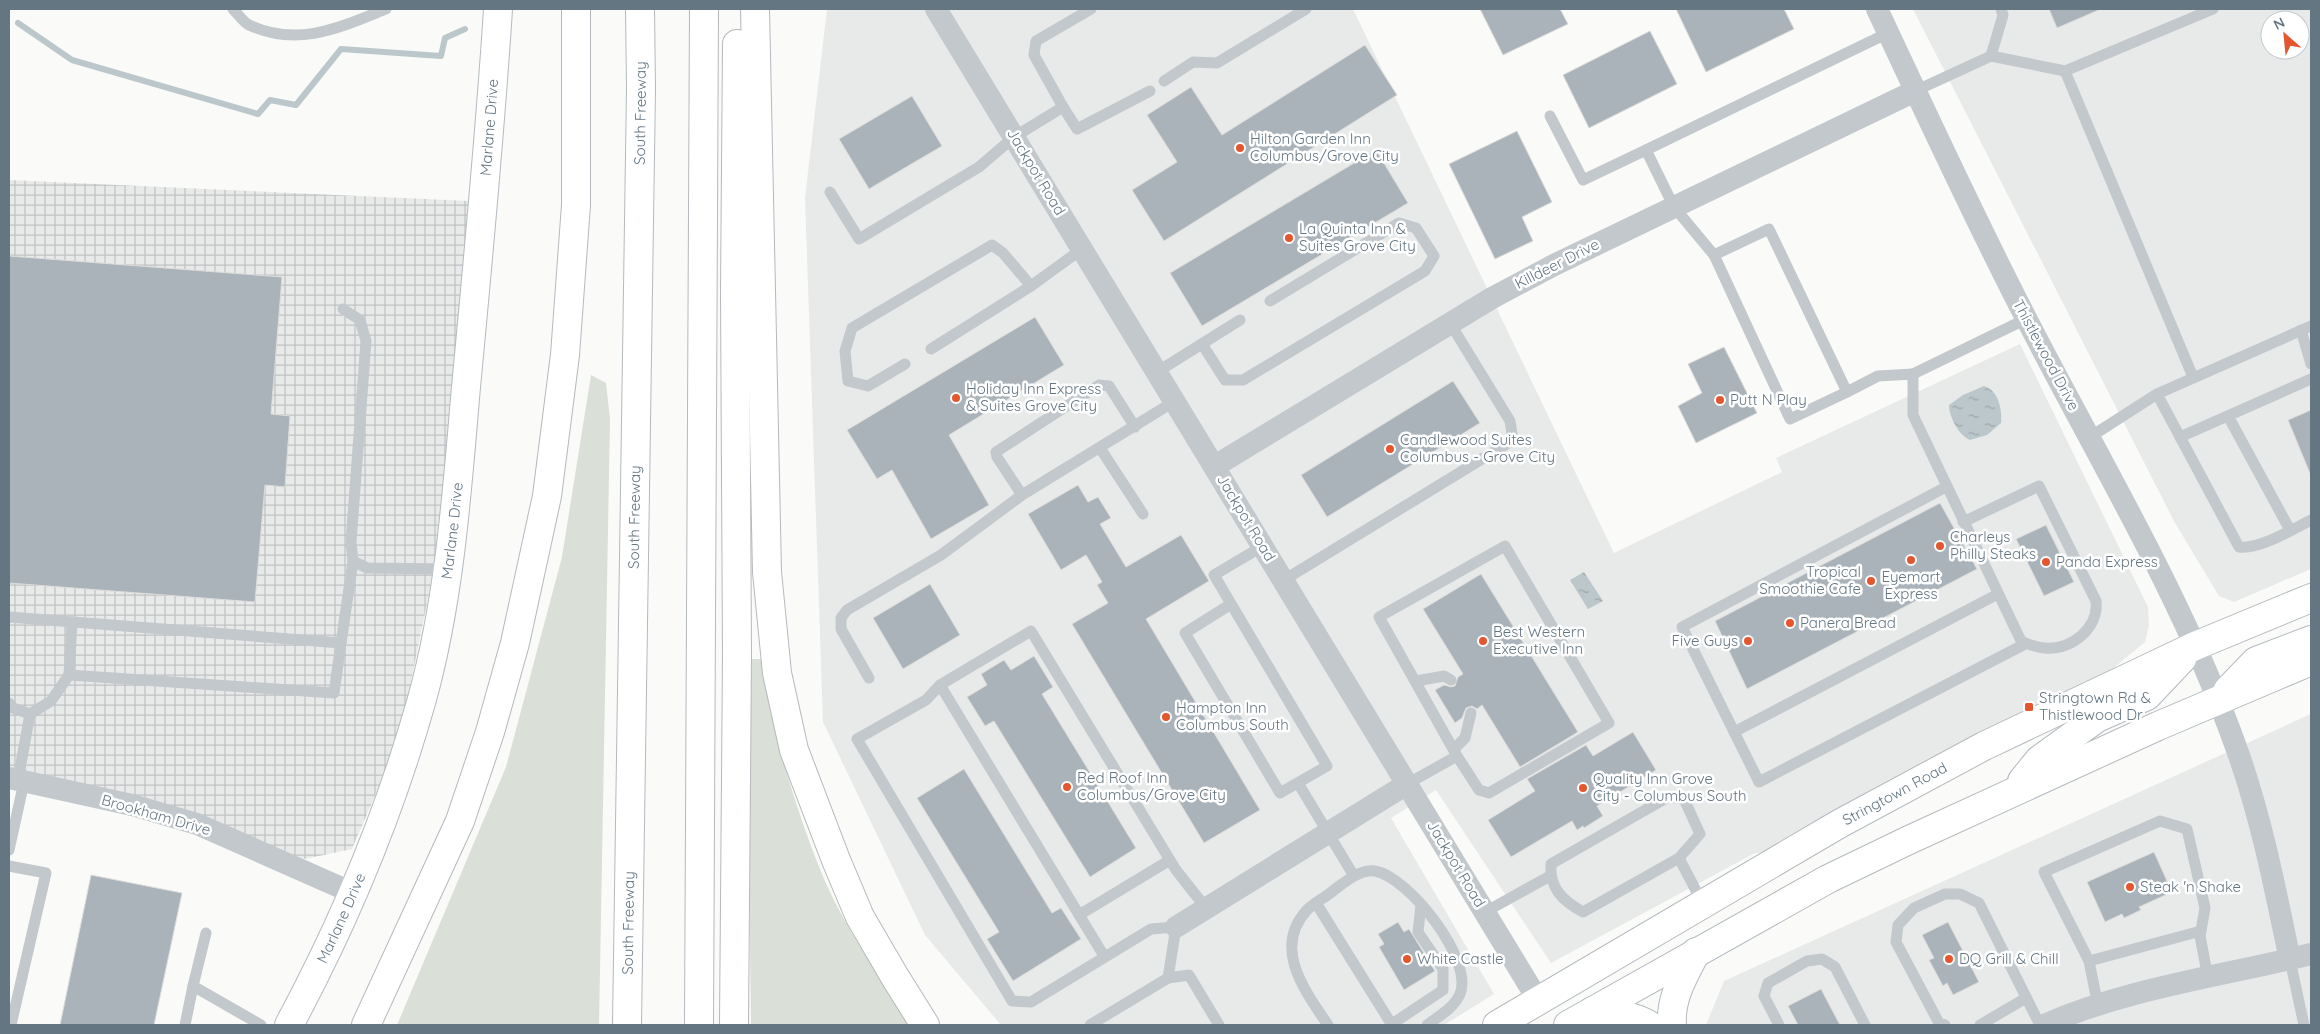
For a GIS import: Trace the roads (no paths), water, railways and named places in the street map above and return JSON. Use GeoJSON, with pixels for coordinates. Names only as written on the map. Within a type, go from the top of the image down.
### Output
{"type":"FeatureCollection","features":[{"type":"Feature","properties":{"kind":"main road","name":"Marlane Drive"},"geometry":{"type":"LineString","coordinates":[[289,1025],[318,972],[353,893],[395,788],[422,698],[438,633],[454,520],[491,122],[498,9]]}},
{"type":"Feature","properties":{"kind":"main road"},"geometry":{"type":"LineString","coordinates":[[366,1025],[460,821],[490,732],[515,643],[547,496],[565,355],[576,205],[576,9]]}},
{"type":"Feature","properties":{"kind":"main road"},"geometry":{"type":"LineString","coordinates":[[576,205],[590,147],[593,9]]}},
{"type":"Feature","properties":{"kind":"main road","name":"South Freeway"},"geometry":{"type":"LineString","coordinates":[[627,1025],[641,98],[640,9]]}},
{"type":"Feature","properties":{"kind":"main road"},"geometry":{"type":"LineString","coordinates":[[699,1025],[704,9]]}},
{"type":"Feature","properties":{"kind":"main road"},"geometry":{"type":"LineString","coordinates":[[734,1025],[737,9]]}},
{"type":"Feature","properties":{"kind":"main road"},"geometry":{"type":"LineString","coordinates":[[755,9],[767,572],[777,673],[794,750],[836,860],[860,916],[895,978],[926,1025]]}},
{"type":"Feature","properties":{"kind":"main road","name":"Stringtown Road"},"geometry":{"type":"LineString","coordinates":[[1497,1025],[1536,1013],[1703,904],[1839,824],[1984,746],[2195,646],[2311,598]]}},
{"type":"Feature","properties":{"kind":"main road"},"geometry":{"type":"LineString","coordinates":[[2218,700],[2256,661],[2311,640]]}},
{"type":"Feature","properties":{"kind":"main road"},"geometry":{"type":"LineString","coordinates":[[2014,790],[2039,760],[2097,718],[2146,696],[2195,646]]}},
{"type":"Feature","properties":{"kind":"main road"},"geometry":{"type":"LineString","coordinates":[[1579,1019],[1828,880],[2014,790],[2311,661]]}},
{"type":"Feature","properties":{"kind":"main road"},"geometry":{"type":"LineString","coordinates":[[1672,1025],[1674,1001],[1679,985],[1696,952]]}},
{"type":"Feature","properties":{"kind":"main road"},"geometry":{"type":"LineString","coordinates":[[1579,1019],[1626,1016],[1638,1019],[1649,1025]]}},
{"type":"Feature","properties":{"kind":"street","name":"Jackpot Road"},"geometry":{"type":"LineString","coordinates":[[936,9],[1485,912],[1536,1013]]}},
{"type":"Feature","properties":{"kind":"street","name":"Thistlewood Drive"},"geometry":{"type":"LineString","coordinates":[[1877,9],[2026,319],[2090,437],[2195,646],[2218,700],[2254,802],[2269,857],[2301,957]]}},
{"type":"Feature","properties":{"kind":"street","name":"Killdeer Drive"},"geometry":{"type":"LineString","coordinates":[[1215,466],[1492,298],[1554,265],[1915,91]]}},
{"type":"Feature","properties":{"kind":"street","name":"Brookham Drive"},"geometry":{"type":"LineString","coordinates":[[17,780],[132,805],[197,824],[353,893]]}},
{"type":"Feature","properties":{"kind":"street"},"geometry":{"type":"LineString","coordinates":[[1176,927],[1407,784]]}},
{"type":"Feature","properties":{"kind":"street"},"geometry":{"type":"LineString","coordinates":[[2044,1025],[2075,1012],[2208,978],[2301,957]]}},
{"type":"Feature","properties":{"kind":"lane"},"geometry":{"type":"LineString","coordinates":[[233,9],[248,24],[279,33],[316,35],[386,9]]}},
{"type":"Feature","properties":{"kind":"lane"},"geometry":{"type":"LineString","coordinates":[[1091,9],[1036,41],[1034,55],[1077,129],[1150,91]]}},
{"type":"Feature","properties":{"kind":"lane"},"geometry":{"type":"LineString","coordinates":[[1164,81],[1193,62],[1217,63],[1306,9]]}},
{"type":"Feature","properties":{"kind":"lane"},"geometry":{"type":"LineString","coordinates":[[1991,56],[2003,15],[2001,9]]}},
{"type":"Feature","properties":{"kind":"lane"},"geometry":{"type":"LineString","coordinates":[[1915,91],[1991,56],[2065,71],[2213,9]]}},
{"type":"Feature","properties":{"kind":"lane"},"geometry":{"type":"LineString","coordinates":[[1550,116],[1583,180],[1888,33]]}},
{"type":"Feature","properties":{"kind":"lane"},"geometry":{"type":"LineString","coordinates":[[2065,71],[2193,377]]}},
{"type":"Feature","properties":{"kind":"lane"},"geometry":{"type":"LineString","coordinates":[[830,192],[859,240],[979,167],[1014,137],[1063,107]]}},
{"type":"Feature","properties":{"kind":"lane"},"geometry":{"type":"LineString","coordinates":[[1646,150],[1674,207],[1714,255],[1790,419],[1878,376],[1912,374],[2026,319]]}},
{"type":"Feature","properties":{"kind":"lane"},"geometry":{"type":"LineString","coordinates":[[1202,344],[1225,380],[1243,380],[1425,271],[1434,256],[1416,228],[1399,223],[1270,301]]}},
{"type":"Feature","properties":{"kind":"lane"},"geometry":{"type":"LineString","coordinates":[[1714,255],[1769,229],[1847,392]]}},
{"type":"Feature","properties":{"kind":"lane"},"geometry":{"type":"LineString","coordinates":[[905,364],[868,386],[848,382],[845,350],[852,328],[992,245],[1003,252],[1031,286]]}},
{"type":"Feature","properties":{"kind":"lane"},"geometry":{"type":"LineString","coordinates":[[930,349],[1031,286],[1082,249]]}},
{"type":"Feature","properties":{"kind":"lane"},"geometry":{"type":"LineString","coordinates":[[68,675],[334,694],[353,561],[351,542],[366,341],[360,320],[343,310]]}},
{"type":"Feature","properties":{"kind":"lane"},"geometry":{"type":"LineString","coordinates":[[1157,372],[1240,320]]}},
{"type":"Feature","properties":{"kind":"lane"},"geometry":{"type":"LineString","coordinates":[[1284,580],[1513,440],[1510,421],[1450,323]]}},
{"type":"Feature","properties":{"kind":"lane"},"geometry":{"type":"LineString","coordinates":[[2090,437],[2157,394],[2306,328],[2311,364]]}},
{"type":"Feature","properties":{"kind":"lane"},"geometry":{"type":"LineString","coordinates":[[1912,374],[1912,415],[2023,645],[1759,782],[1682,627],[1946,488]]}},
{"type":"Feature","properties":{"kind":"lane"},"geometry":{"type":"LineString","coordinates":[[2180,437],[2311,379]]}},
{"type":"Feature","properties":{"kind":"lane"},"geometry":{"type":"LineString","coordinates":[[1022,495],[996,457],[996,452],[1099,385],[1108,386],[1135,427]]}},
{"type":"Feature","properties":{"kind":"lane"},"geometry":{"type":"LineString","coordinates":[[2157,394],[2240,547],[2247,548],[2258,545],[2311,520]]}},
{"type":"Feature","properties":{"kind":"lane"},"geometry":{"type":"LineString","coordinates":[[869,678],[840,629],[841,618],[847,610],[941,555],[1022,495],[1175,401]]}},
{"type":"Feature","properties":{"kind":"lane"},"geometry":{"type":"LineString","coordinates":[[2228,416],[2290,530]]}},
{"type":"Feature","properties":{"kind":"lane"},"geometry":{"type":"LineString","coordinates":[[1100,448],[1143,514]]}},
{"type":"Feature","properties":{"kind":"lane"},"geometry":{"type":"LineString","coordinates":[[1963,522],[2040,486],[2096,601],[2095,619],[2087,633],[2064,644],[2046,648],[2022,642]]}},
{"type":"Feature","properties":{"kind":"lane"},"geometry":{"type":"LineString","coordinates":[[1231,604],[1185,633],[1280,794],[1327,766],[1214,574],[1264,546]]}},
{"type":"Feature","properties":{"kind":"lane"},"geometry":{"type":"LineString","coordinates":[[1505,546],[1609,723],[1489,793],[1479,790],[1416,681],[1379,617],[1505,546]]}},
{"type":"Feature","properties":{"kind":"lane"},"geometry":{"type":"LineString","coordinates":[[353,561],[367,568],[447,570]]}},
{"type":"Feature","properties":{"kind":"lane"},"geometry":{"type":"LineString","coordinates":[[1734,732],[1998,594]]}},
{"type":"Feature","properties":{"kind":"lane"},"geometry":{"type":"LineString","coordinates":[[9,618],[341,644]]}},
{"type":"Feature","properties":{"kind":"lane"},"geometry":{"type":"LineString","coordinates":[[9,850],[17,780],[30,714],[51,701],[68,675],[72,622]]}},
{"type":"Feature","properties":{"kind":"lane"},"geometry":{"type":"LineString","coordinates":[[1168,978],[1176,927],[1151,929],[1104,956],[1032,1002],[1012,1001],[857,739],[926,700],[940,684],[1031,631],[1170,860],[1206,908]]}},
{"type":"Feature","properties":{"kind":"lane"},"geometry":{"type":"LineString","coordinates":[[1416,681],[1444,676],[1451,680]]}},
{"type":"Feature","properties":{"kind":"lane"},"geometry":{"type":"LineString","coordinates":[[940,684],[1104,956]]}},
{"type":"Feature","properties":{"kind":"lane"},"geometry":{"type":"LineString","coordinates":[[9,703],[13,708],[30,714]]}},
{"type":"Feature","properties":{"kind":"lane"},"geometry":{"type":"LineString","coordinates":[[1407,784],[1456,753],[1466,738],[1471,713]]}},
{"type":"Feature","properties":{"kind":"lane"},"geometry":{"type":"LineString","coordinates":[[1298,783],[1354,876]]}},
{"type":"Feature","properties":{"kind":"lane"},"geometry":{"type":"LineString","coordinates":[[1668,797],[1684,799],[1700,834],[1679,858],[1583,912],[1564,901],[1550,876],[1551,864],[1668,797]]}},
{"type":"Feature","properties":{"kind":"lane"},"geometry":{"type":"LineString","coordinates":[[2098,1006],[2089,961],[2044,872],[2160,821],[2187,829],[2205,908],[2201,931],[2208,978]]}},
{"type":"Feature","properties":{"kind":"lane"},"geometry":{"type":"LineString","coordinates":[[1679,858],[1703,904]]}},
{"type":"Feature","properties":{"kind":"lane"},"geometry":{"type":"LineString","coordinates":[[1078,915],[1170,860]]}},
{"type":"Feature","properties":{"kind":"lane"},"geometry":{"type":"LineString","coordinates":[[9,866],[46,873],[11,1025]]}},
{"type":"Feature","properties":{"kind":"lane"},"geometry":{"type":"LineString","coordinates":[[1328,1025],[1311,1001],[1296,971],[1290,953],[1293,930],[1307,910],[1354,876],[1374,871],[1392,878],[1413,894],[1459,962],[1462,978],[1460,994],[1451,1008],[1427,1025]]}},
{"type":"Feature","properties":{"kind":"lane"},"geometry":{"type":"LineString","coordinates":[[1485,912],[1550,876]]}},
{"type":"Feature","properties":{"kind":"lane"},"geometry":{"type":"LineString","coordinates":[[1942,1024],[1896,942],[1898,925],[1914,908],[1945,894],[1960,894],[1979,903],[2040,1025]]}},
{"type":"Feature","properties":{"kind":"lane"},"geometry":{"type":"LineString","coordinates":[[1316,904],[1392,1025],[1443,990],[1442,969],[1418,932],[1421,905]]}},
{"type":"Feature","properties":{"kind":"lane"},"geometry":{"type":"LineString","coordinates":[[2089,961],[2201,931]]}},
{"type":"Feature","properties":{"kind":"lane"},"geometry":{"type":"LineString","coordinates":[[185,1025],[206,933]]}},
{"type":"Feature","properties":{"kind":"lane"},"geometry":{"type":"LineString","coordinates":[[2301,957],[2304,1025]]}},
{"type":"Feature","properties":{"kind":"lane"},"geometry":{"type":"LineString","coordinates":[[1779,1025],[1764,996],[1768,983],[1807,961],[1822,958],[1835,967],[1865,1025]]}},
{"type":"Feature","properties":{"kind":"lane"},"geometry":{"type":"LineString","coordinates":[[1090,1025],[1168,978],[1189,975],[1219,1025]]}},
{"type":"Feature","properties":{"kind":"lane"},"geometry":{"type":"LineString","coordinates":[[193,986],[261,1025]]}},
{"type":"Feature","properties":{"kind":"lane"},"geometry":{"type":"LineString","coordinates":[[1980,1025],[2026,998]]}},
{"type":"Feature","properties":{"kind":"water"},"geometry":{"type":"Polygon","coordinates":[[[1984,386],[1989,388],[1996,396],[2001,412],[2001,423],[1987,435],[1970,440],[1955,425],[1949,405],[1963,395],[1984,386]]]}},
{"type":"Feature","properties":{"kind":"water"},"geometry":{"type":"Polygon","coordinates":[[[1584,572],[1603,601],[1588,609],[1570,580],[1584,572]]]}},
{"type":"Feature","properties":{"kind":"waterway"},"geometry":{"type":"LineString","coordinates":[[18,23],[72,60],[258,114],[270,100],[296,105],[341,49],[441,56],[445,38],[465,29]]}},
{"type":"Feature","properties":{"kind":"place","name":"Hilton Garden Inn Columbus/Grove City"},"geometry":{"type":"Point","coordinates":[1240,148]}},
{"type":"Feature","properties":{"kind":"place","name":"La Quinta Inn & Suites Grove City"},"geometry":{"type":"Point","coordinates":[1289,238]}},
{"type":"Feature","properties":{"kind":"place","name":"Holiday Inn Express & Suites Grove City"},"geometry":{"type":"Point","coordinates":[956,398]}},
{"type":"Feature","properties":{"kind":"place","name":"Putt N Play"},"geometry":{"type":"Point","coordinates":[1720,400]}},
{"type":"Feature","properties":{"kind":"place","name":"Candlewood Suites Columbus - Grove City"},"geometry":{"type":"Point","coordinates":[1390,449]}},
{"type":"Feature","properties":{"kind":"place","name":"Charleys Philly Steaks"},"geometry":{"type":"Point","coordinates":[1940,546]}},
{"type":"Feature","properties":{"kind":"place","name":"Eyemart Express"},"geometry":{"type":"Point","coordinates":[1911,560]}},
{"type":"Feature","properties":{"kind":"place","name":"Panda Express"},"geometry":{"type":"Point","coordinates":[2046,562]}},
{"type":"Feature","properties":{"kind":"place","name":"Tropical Smoothie Cafe"},"geometry":{"type":"Point","coordinates":[1871,581]}},
{"type":"Feature","properties":{"kind":"place","name":"Panera Bread"},"geometry":{"type":"Point","coordinates":[1790,623]}},
{"type":"Feature","properties":{"kind":"place","name":"Best Western Executive Inn"},"geometry":{"type":"Point","coordinates":[1483,641]}},
{"type":"Feature","properties":{"kind":"place","name":"Five Guys"},"geometry":{"type":"Point","coordinates":[1748,641]}},
{"type":"Feature","properties":{"kind":"place","name":"Stringtown Rd & Thistlewood Dr"},"geometry":{"type":"Point","coordinates":[2029,707]}},
{"type":"Feature","properties":{"kind":"place","name":"Hampton Inn Columbus South"},"geometry":{"type":"Point","coordinates":[1166,717]}},
{"type":"Feature","properties":{"kind":"place","name":"Red Roof Inn Columbus/Grove City"},"geometry":{"type":"Point","coordinates":[1067,787]}},
{"type":"Feature","properties":{"kind":"place","name":"Quality Inn Grove City - Columbus South"},"geometry":{"type":"Point","coordinates":[1583,788]}},
{"type":"Feature","properties":{"kind":"place","name":"Steak 'n Shake"},"geometry":{"type":"Point","coordinates":[2130,887]}},
{"type":"Feature","properties":{"kind":"place","name":"White Castle"},"geometry":{"type":"Point","coordinates":[1407,959]}},
{"type":"Feature","properties":{"kind":"place","name":"DQ Grill & Chill"},"geometry":{"type":"Point","coordinates":[1949,959]}}]}
